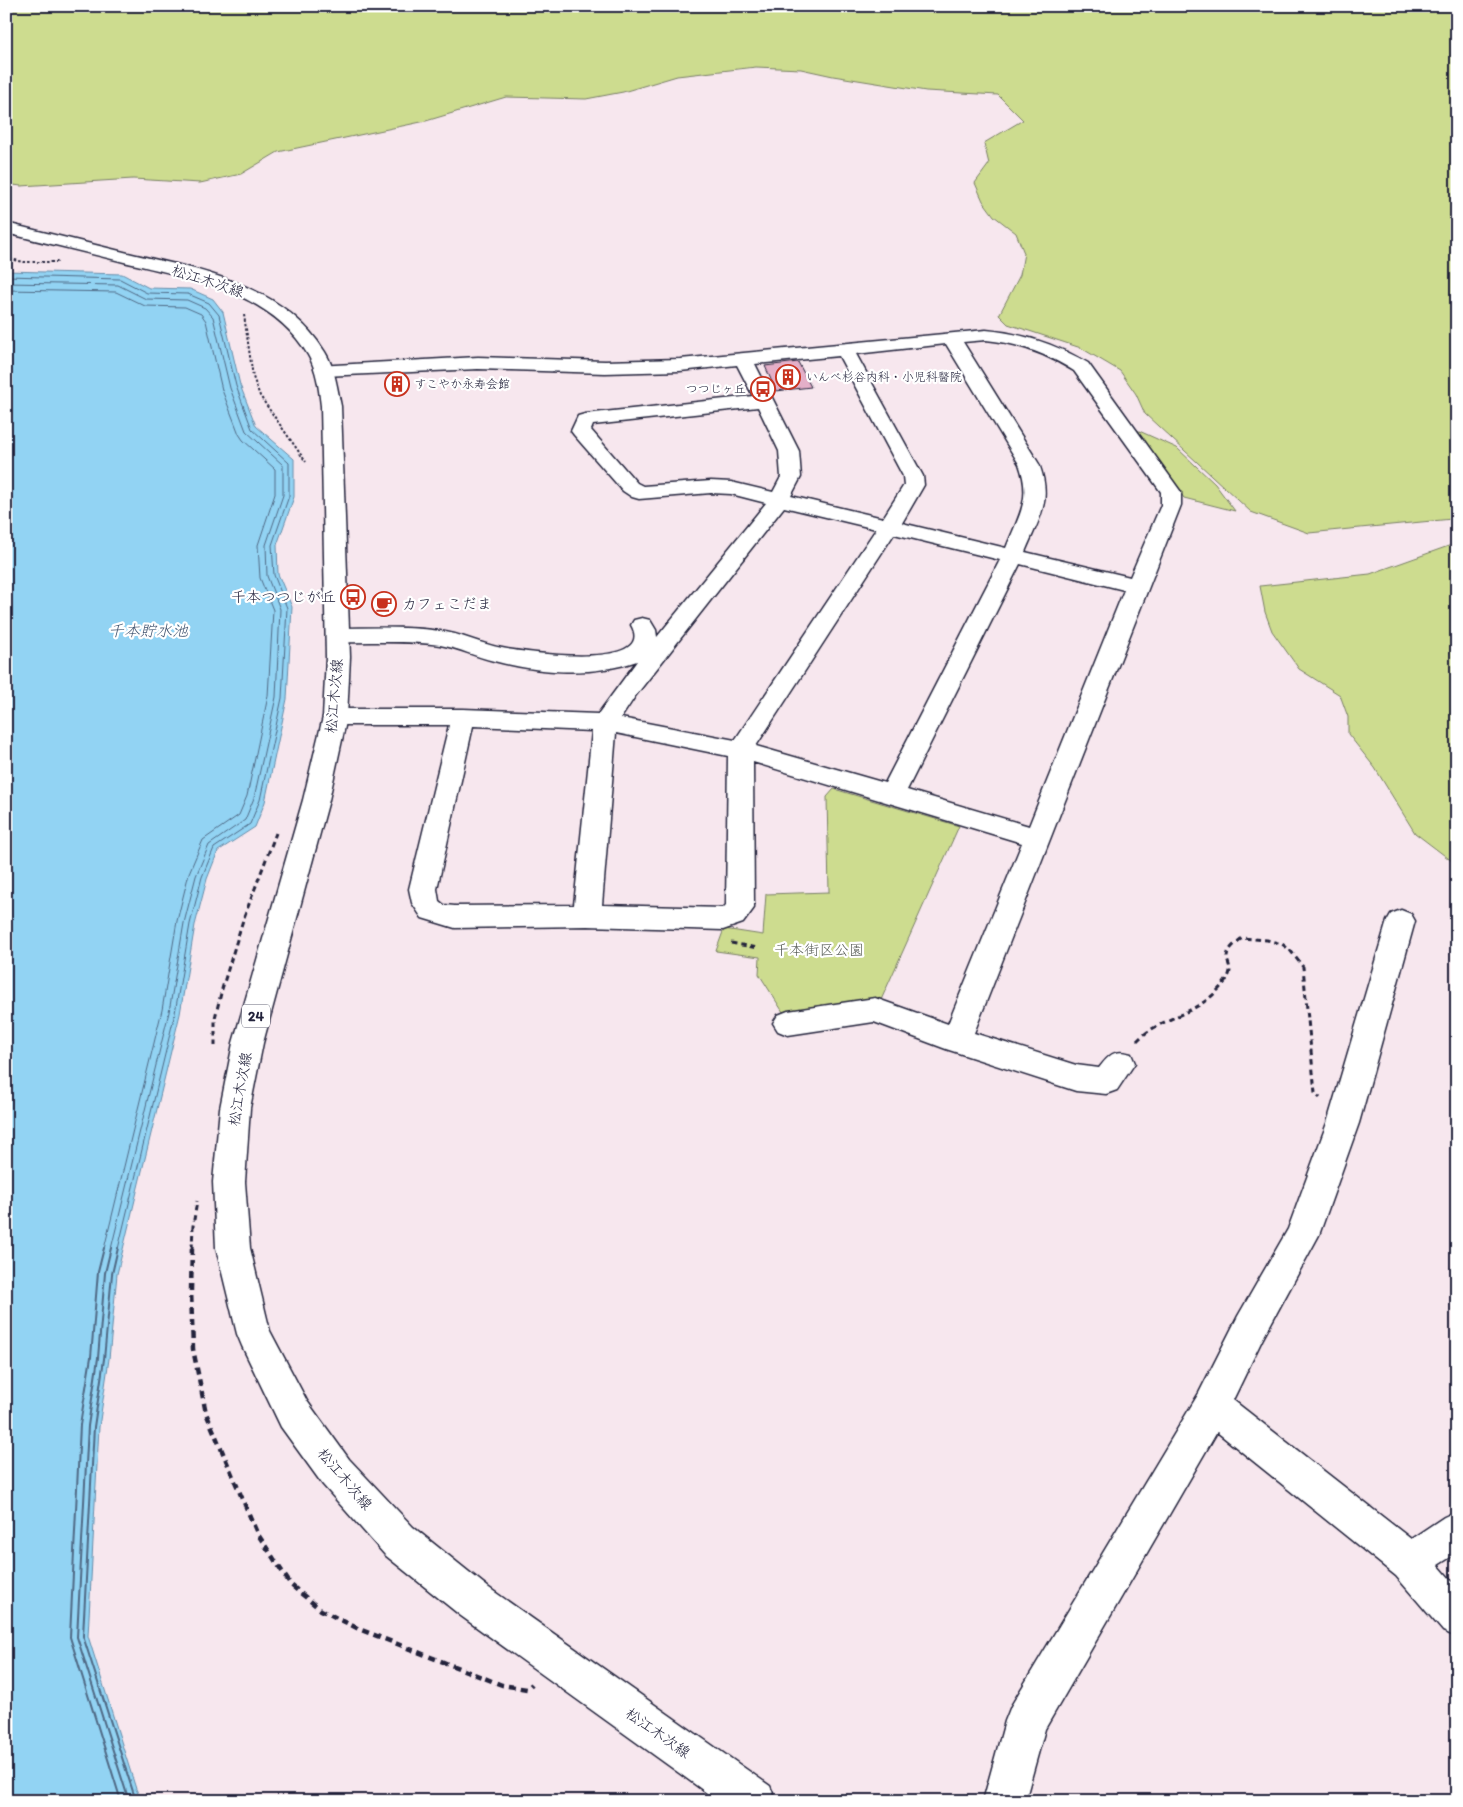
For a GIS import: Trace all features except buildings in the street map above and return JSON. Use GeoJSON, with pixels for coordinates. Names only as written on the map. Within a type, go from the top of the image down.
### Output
{"type":"FeatureCollection","features":[{"type":"Feature","properties":{"kind":"street","name":"松江木次線"},"geometry":{"type":"LineString","coordinates":[[6,228],[201,276],[236,288],[261,301],[299,329],[317,353],[324,370],[331,406],[337,635],[335,717],[316,800],[248,1043],[234,1108],[228,1182],[233,1248],[254,1334],[294,1414],[336,1472],[399,1541],[507,1625],[755,1801]]}},
{"type":"Feature","properties":{"kind":"street"},"geometry":{"type":"LineString","coordinates":[[324,370],[478,363],[605,367],[680,365],[986,335],[1008,338],[1064,356],[1081,367],[1171,492],[1171,506],[1137,586],[957,1040]]}},
{"type":"Feature","properties":{"kind":"street"},"geometry":{"type":"LineString","coordinates":[[892,794],[1013,556],[1036,496],[1035,480],[1029,464],[951,338]]}},
{"type":"Feature","properties":{"kind":"street"},"geometry":{"type":"LineString","coordinates":[[463,718],[423,889],[423,902],[430,910],[441,915],[455,917],[587,915],[724,919],[733,916],[740,908],[741,750],[890,526],[914,485],[913,476],[846,350]]}},
{"type":"Feature","properties":{"kind":"street"},"geometry":{"type":"LineString","coordinates":[[587,915],[605,723],[628,689],[779,500],[791,477],[789,451],[744,360]]}},
{"type":"Feature","properties":{"kind":"street"},"geometry":{"type":"LineString","coordinates":[[764,400],[584,420],[581,431],[630,487],[639,493],[711,487],[731,488],[1137,586]]}},
{"type":"Feature","properties":{"kind":"street"},"geometry":{"type":"LineString","coordinates":[[337,635],[442,638],[505,656],[553,663],[576,664],[629,658],[638,653],[645,642],[646,632],[642,625]]}},
{"type":"Feature","properties":{"kind":"street"},"geometry":{"type":"LineString","coordinates":[[335,717],[463,718],[605,723],[741,750],[1038,838]]}},
{"type":"Feature","properties":{"kind":"street"},"geometry":{"type":"LineString","coordinates":[[1004,1801],[1026,1721],[1212,1406],[1250,1328],[1302,1235],[1343,1123],[1401,921]]}},
{"type":"Feature","properties":{"kind":"street"},"geometry":{"type":"LineString","coordinates":[[788,1023],[875,1010],[957,1040],[1076,1078],[1106,1081],[1120,1064]]}},
{"type":"Feature","properties":{"kind":"street"},"geometry":{"type":"LineString","coordinates":[[1212,1406],[1410,1562],[1457,1617]]}},
{"type":"Feature","properties":{"kind":"street"},"geometry":{"type":"LineString","coordinates":[[1410,1562],[1457,1530]]}},
{"type":"Feature","properties":{"kind":"path"},"geometry":{"type":"LineString","coordinates":[[1120,1064],[1141,1036],[1154,1027],[1206,1002],[1215,993],[1228,977],[1230,971],[1226,956],[1231,946],[1242,938],[1274,941],[1290,950],[1303,967],[1315,1093],[1343,1123]]}},
{"type":"Feature","properties":{"kind":"path"},"geometry":{"type":"LineString","coordinates":[[722,942],[758,948]]}},
{"type":"Feature","properties":{"kind":"green space"},"geometry":{"type":"Polygon","coordinates":[[[6,6],[1450,6],[1457,11],[1457,530],[1452,519],[1309,533],[1251,512],[1145,414],[1136,394],[1120,371],[1081,348],[1008,324],[999,315],[1020,275],[1024,253],[1016,233],[994,216],[983,201],[975,183],[989,164],[984,143],[1023,120],[998,95],[926,91],[801,69],[756,67],[677,76],[623,92],[586,99],[506,97],[426,121],[278,152],[241,174],[200,183],[133,179],[21,186],[6,184],[6,6]]]}},
{"type":"Feature","properties":{"kind":"green space"},"geometry":{"type":"Polygon","coordinates":[[[1137,430],[1177,448],[1215,484],[1235,511],[1184,498],[1137,430]]]}},
{"type":"Feature","properties":{"kind":"green space"},"geometry":{"type":"Polygon","coordinates":[[[1457,543],[1457,865],[1415,833],[1375,768],[1348,734],[1348,717],[1340,695],[1299,669],[1272,631],[1265,612],[1260,586],[1370,574],[1457,543]]]}},
{"type":"Feature","properties":{"kind":"green space","name":"千本街区公園"},"geometry":{"type":"Polygon","coordinates":[[[834,789],[959,826],[881,1000],[783,1012],[759,974],[760,957],[716,951],[724,929],[763,935],[766,894],[829,892],[827,797],[834,789]]]}},
{"type":"Feature","properties":{"kind":"water","name":"千本貯水池"},"geometry":{"type":"Polygon","coordinates":[[[6,271],[122,274],[149,288],[190,289],[213,299],[223,312],[240,385],[256,426],[294,459],[294,497],[277,545],[278,574],[292,607],[287,699],[265,802],[255,827],[218,851],[207,879],[195,925],[180,1014],[117,1274],[109,1359],[99,1427],[88,1636],[136,1789],[142,1801],[6,1801],[6,271]]]}},
{"type":"Feature","properties":{"kind":"place","name":"いんべ杉谷内科・小児科醫院"},"geometry":{"type":"Point","coordinates":[788,377]}},
{"type":"Feature","properties":{"kind":"place","name":"すこやか永寿会館"},"geometry":{"type":"Point","coordinates":[397,384]}},
{"type":"Feature","properties":{"kind":"place","name":"つつじヶ丘"},"geometry":{"type":"Point","coordinates":[763,389]}},
{"type":"Feature","properties":{"kind":"place","name":"千本つつじが丘"},"geometry":{"type":"Point","coordinates":[353,597]}},
{"type":"Feature","properties":{"kind":"place","name":"カフェこだま"},"geometry":{"type":"Point","coordinates":[384,604]}}]}
